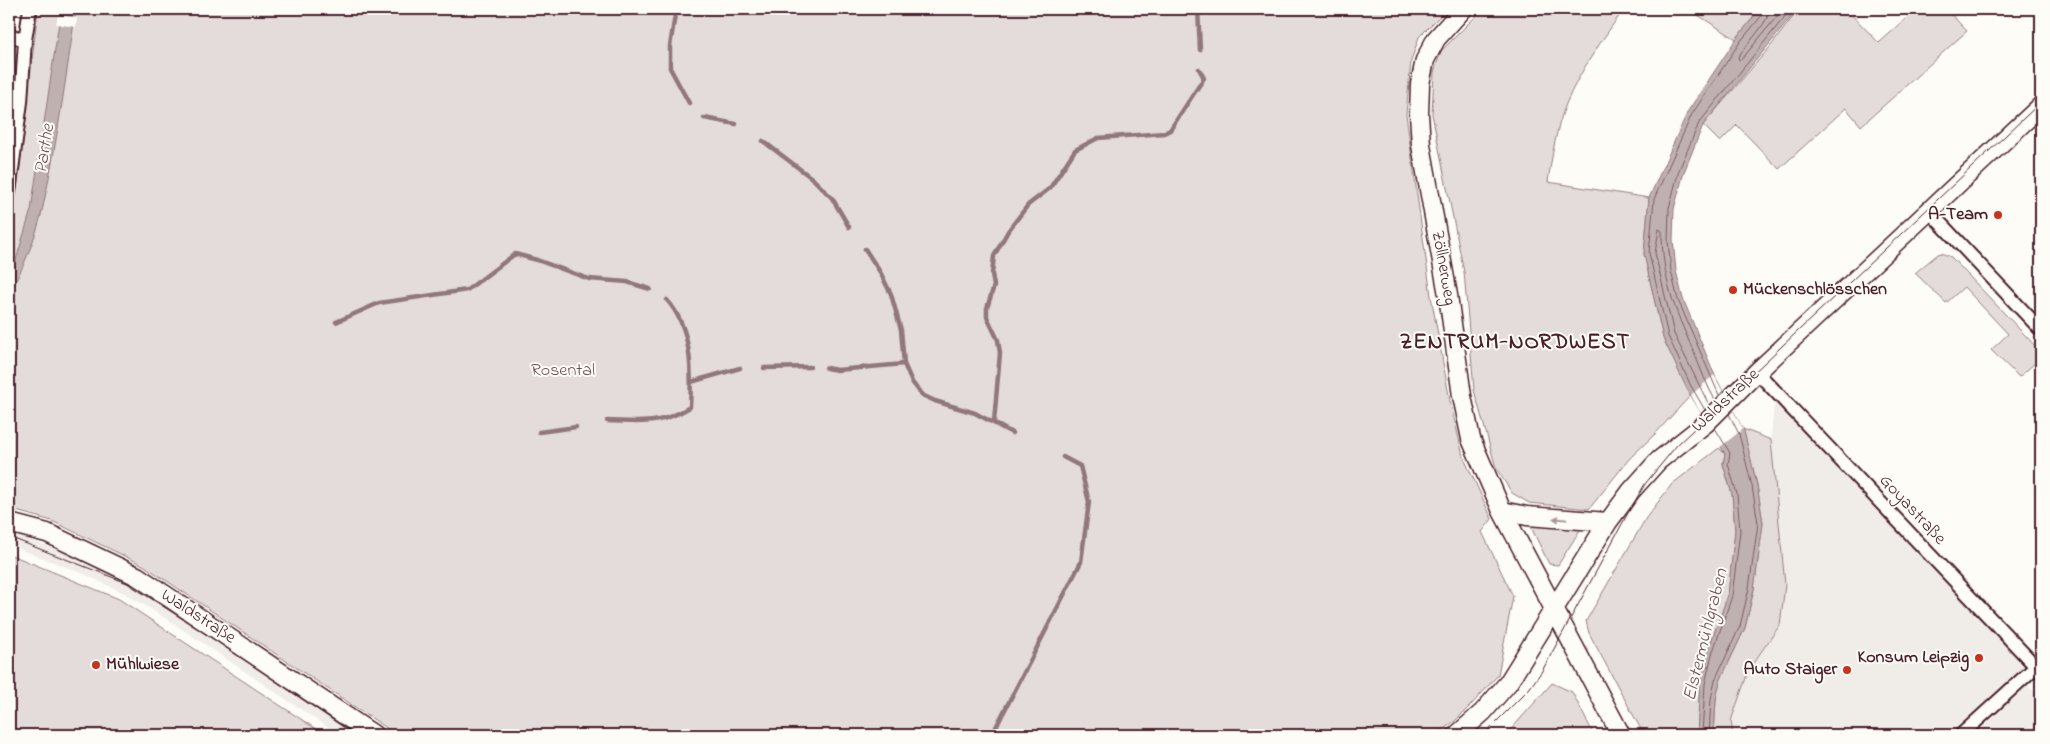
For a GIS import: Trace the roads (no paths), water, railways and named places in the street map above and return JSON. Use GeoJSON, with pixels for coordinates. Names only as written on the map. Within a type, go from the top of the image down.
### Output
{"type":"FeatureCollection","features":[{"type":"Feature","properties":{"kind":"main road","name":"Zöllnerweg"},"geometry":{"type":"LineString","coordinates":[[1463,9],[1436,38],[1425,60],[1420,92],[1421,145],[1448,295],[1462,396],[1471,438],[1502,511],[1621,735]]}},
{"type":"Feature","properties":{"kind":"main road","name":"Waldstraße"},"geometry":{"type":"LineString","coordinates":[[1457,735],[1483,712],[1508,683],[1608,522],[1631,491],[1658,461],[1706,423],[1757,372],[2041,106]]}},
{"type":"Feature","properties":{"kind":"main road"},"geometry":{"type":"LineString","coordinates":[[1502,511],[1527,516],[1608,522]]}},
{"type":"Feature","properties":{"kind":"main road","name":"Waldstraße"},"geometry":{"type":"LineString","coordinates":[[9,523],[47,534],[137,576],[374,735]]}},
{"type":"Feature","properties":{"kind":"street"},"geometry":{"type":"LineString","coordinates":[[9,192],[21,102],[25,40],[30,9]]}},
{"type":"Feature","properties":{"kind":"street"},"geometry":{"type":"LineString","coordinates":[[9,35],[25,40]]}},
{"type":"Feature","properties":{"kind":"street"},"geometry":{"type":"LineString","coordinates":[[9,98],[21,102]]}},
{"type":"Feature","properties":{"kind":"street"},"geometry":{"type":"LineString","coordinates":[[1929,211],[2041,330]]}},
{"type":"Feature","properties":{"kind":"street","name":"Goyastraße"},"geometry":{"type":"LineString","coordinates":[[1757,372],[2040,667]]}},
{"type":"Feature","properties":{"kind":"street"},"geometry":{"type":"LineString","coordinates":[[1960,735],[2040,667]]}},
{"type":"Feature","properties":{"kind":"water","name":"Parthe"},"geometry":{"type":"Polygon","coordinates":[[[61,9],[76,9],[52,161],[36,233],[9,296],[9,272],[16,260],[31,210],[61,9]]]}},
{"type":"Feature","properties":{"kind":"water"},"geometry":{"type":"Polygon","coordinates":[[[1760,9],[1798,9],[1703,125],[1684,172],[1674,209],[1673,240],[1676,271],[1683,299],[1716,378],[1744,431],[1757,485],[1763,523],[1754,589],[1745,628],[1720,681],[1716,699],[1714,735],[1697,735],[1700,684],[1707,653],[1728,595],[1735,530],[1732,494],[1723,464],[1725,454],[1687,389],[1663,338],[1644,254],[1649,198],[1688,111],[1736,39],[1760,9]]]}},
{"type":"Feature","properties":{"kind":"waterway"},"geometry":{"type":"LineString","coordinates":[[676,9],[670,46],[670,68],[689,103]]}},
{"type":"Feature","properties":{"kind":"waterway"},"geometry":{"type":"LineString","coordinates":[[1198,9],[1200,50]]}},
{"type":"Feature","properties":{"kind":"waterway"},"geometry":{"type":"LineString","coordinates":[[994,422],[1000,353],[998,340],[987,317],[987,308],[994,286],[992,274],[994,256],[1008,231],[1028,205],[1050,188],[1075,150],[1098,138],[1164,133],[1170,130],[1204,78],[1199,69]]}},
{"type":"Feature","properties":{"kind":"waterway"},"geometry":{"type":"LineString","coordinates":[[704,118],[736,124]]}},
{"type":"Feature","properties":{"kind":"waterway"},"geometry":{"type":"LineString","coordinates":[[763,141],[813,179],[832,198],[849,227]]}},
{"type":"Feature","properties":{"kind":"waterway"},"geometry":{"type":"LineString","coordinates":[[865,249],[891,294],[901,330],[904,364],[912,382],[922,395],[935,401],[975,413],[1012,433]]}},
{"type":"Feature","properties":{"kind":"waterway"},"geometry":{"type":"LineString","coordinates":[[336,322],[379,303],[467,290],[515,254],[589,279],[627,282],[650,289]]}},
{"type":"Feature","properties":{"kind":"waterway"},"geometry":{"type":"LineString","coordinates":[[607,421],[650,422],[679,413],[690,407],[689,350],[681,323],[667,300]]}},
{"type":"Feature","properties":{"kind":"waterway"},"geometry":{"type":"LineString","coordinates":[[826,368],[837,370],[904,364]]}},
{"type":"Feature","properties":{"kind":"waterway"},"geometry":{"type":"LineString","coordinates":[[764,368],[810,367]]}},
{"type":"Feature","properties":{"kind":"waterway"},"geometry":{"type":"LineString","coordinates":[[691,382],[740,368]]}},
{"type":"Feature","properties":{"kind":"waterway"},"geometry":{"type":"LineString","coordinates":[[539,432],[576,427]]}},
{"type":"Feature","properties":{"kind":"waterway"},"geometry":{"type":"LineString","coordinates":[[989,735],[995,729],[1081,562],[1089,502],[1080,466],[1063,457]]}},
{"type":"Feature","properties":{"kind":"tram line"},"geometry":{"type":"LineString","coordinates":[[1483,735],[1529,689],[1542,671],[1645,484],[1677,445],[2041,102]]}},
{"type":"Feature","properties":{"kind":"tram line"},"geometry":{"type":"LineString","coordinates":[[9,537],[127,583],[355,735]]}},
{"type":"Feature","properties":{"kind":"place","name":"A-Team"},"geometry":{"type":"Point","coordinates":[1998,215]}},
{"type":"Feature","properties":{"kind":"place","name":"Mückenschlösschen"},"geometry":{"type":"Point","coordinates":[1733,290]}},
{"type":"Feature","properties":{"kind":"place","name":"Konsum Leipzig"},"geometry":{"type":"Point","coordinates":[1979,658]}},
{"type":"Feature","properties":{"kind":"place","name":"Mühlwiese"},"geometry":{"type":"Point","coordinates":[96,665]}},
{"type":"Feature","properties":{"kind":"place","name":"Auto Staiger"},"geometry":{"type":"Point","coordinates":[1847,670]}},
{"type":"Feature","properties":{"kind":"district","name":"ZENTRUM-NORDWEST"},"geometry":{"type":"Point","coordinates":[1515,343]}},
{"type":"Feature","properties":{"kind":"park label","name":"Rosental"},"geometry":{"type":"Point","coordinates":[563,371]}},
{"type":"Feature","properties":{"kind":"water label","name":"Elstermühlgraben"},"geometry":{"type":"Point","coordinates":[1706,635]}}]}
